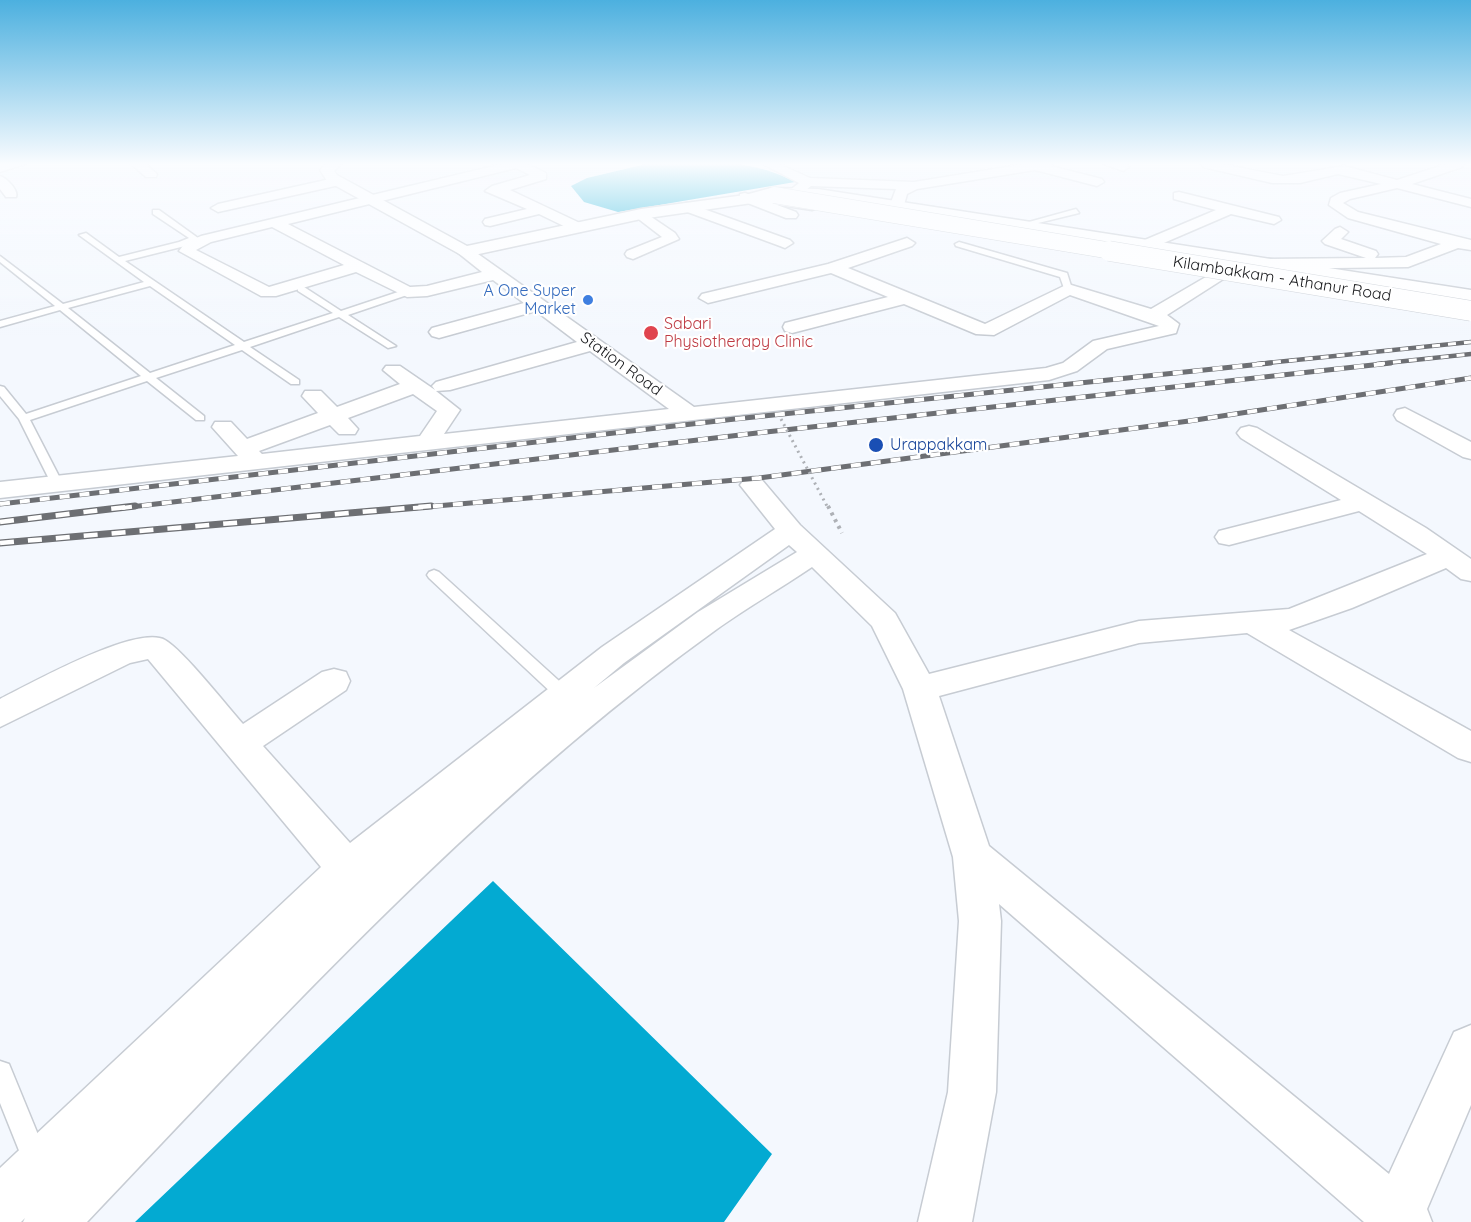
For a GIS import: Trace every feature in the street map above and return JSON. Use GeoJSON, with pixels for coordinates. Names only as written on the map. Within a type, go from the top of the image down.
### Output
{"type":"FeatureCollection","features":[{"type":"Feature","properties":{"kind":"street"},"geometry":{"type":"LineString","coordinates":[[284,221],[206,239],[191,246],[187,251],[261,291],[270,292],[359,266]]}},
{"type":"Feature","properties":{"kind":"street"},"geometry":{"type":"LineString","coordinates":[[409,221],[465,252]]}},
{"type":"Feature","properties":{"kind":"street"},"geometry":{"type":"LineString","coordinates":[[490,222],[494,221]]}},
{"type":"Feature","properties":{"kind":"street"},"geometry":{"type":"LineString","coordinates":[[566,221],[577,227]]}},
{"type":"Feature","properties":{"kind":"street","name":"Kilambakkam - Athanur Road"},"geometry":{"type":"LineString","coordinates":[[465,252],[606,221]]}},
{"type":"Feature","properties":{"kind":"street"},"geometry":{"type":"LineString","coordinates":[[633,254],[671,239],[650,221]]}},
{"type":"Feature","properties":{"kind":"street"},"geometry":{"type":"LineString","coordinates":[[725,221],[785,243]]}},
{"type":"Feature","properties":{"kind":"street"},"geometry":{"type":"LineString","coordinates":[[901,221],[1471,312]]}},
{"type":"Feature","properties":{"kind":"street","name":"Kilambakkam - Athanur Road"},"geometry":{"type":"LineString","coordinates":[[929,221],[1471,312]]}},
{"type":"Feature","properties":{"kind":"street","name":"Kilambakkam - Athanur Road"},"geometry":{"type":"LineString","coordinates":[[963,221],[1471,305]]}},
{"type":"Feature","properties":{"kind":"street"},"geometry":{"type":"LineString","coordinates":[[997,221],[1471,296]]}},
{"type":"Feature","properties":{"kind":"street"},"geometry":{"type":"LineString","coordinates":[[1146,245],[1200,221]]}},
{"type":"Feature","properties":{"kind":"street"},"geometry":{"type":"LineString","coordinates":[[1376,221],[1464,244]]}},
{"type":"Feature","properties":{"kind":"street"},"geometry":{"type":"LineString","coordinates":[[275,223],[407,292],[427,291],[496,274]]}},
{"type":"Feature","properties":{"kind":"street"},"geometry":{"type":"LineString","coordinates":[[1340,232],[1330,241],[1398,262]]}},
{"type":"Feature","properties":{"kind":"street"},"geometry":{"type":"LineString","coordinates":[[708,298],[833,267],[907,243]]}},
{"type":"Feature","properties":{"kind":"street"},"geometry":{"type":"LineString","coordinates":[[1153,316],[1222,272],[1263,264],[1408,262],[1464,244]]}},
{"type":"Feature","properties":{"kind":"street","name":"Station Road"},"geometry":{"type":"LineString","coordinates":[[465,252],[690,414]]}},
{"type":"Feature","properties":{"kind":"street"},"geometry":{"type":"LineString","coordinates":[[0,490],[57,484],[250,454],[367,448],[1049,374],[1070,367],[1100,345],[1169,329],[1170,324],[1153,316],[1068,289],[988,331],[977,329],[833,267]]}},
{"type":"Feature","properties":{"kind":"street"},"geometry":{"type":"LineString","coordinates":[[792,327],[904,298]]}},
{"type":"Feature","properties":{"kind":"street"},"geometry":{"type":"LineString","coordinates":[[439,332],[538,305]]}},
{"type":"Feature","properties":{"kind":"street"},"geometry":{"type":"LineString","coordinates":[[443,386],[592,344]]}},
{"type":"Feature","properties":{"kind":"street"},"geometry":{"type":"LineString","coordinates":[[393,370],[449,410],[433,432],[431,440]]}},
{"type":"Feature","properties":{"kind":"street"},"geometry":{"type":"LineString","coordinates":[[250,454],[334,416],[415,386]]}},
{"type":"Feature","properties":{"kind":"street"},"geometry":{"type":"LineString","coordinates":[[313,396],[367,448]]}},
{"type":"Feature","properties":{"kind":"street"},"geometry":{"type":"LineString","coordinates":[[1405,415],[1471,452]]}},
{"type":"Feature","properties":{"kind":"street"},"geometry":{"type":"LineString","coordinates":[[223,427],[250,454]]}},
{"type":"Feature","properties":{"kind":"street"},"geometry":{"type":"LineString","coordinates":[[1249,433],[1416,534],[1459,564]]}},
{"type":"Feature","properties":{"kind":"street"},"geometry":{"type":"LineString","coordinates":[[753,485],[816,539],[885,620],[920,689],[973,856],[980,921],[972,1092],[945,1222]]}},
{"type":"Feature","properties":{"kind":"street"},"geometry":{"type":"LineString","coordinates":[[1229,537],[1363,502]]}},
{"type":"Feature","properties":{"kind":"street"},"geometry":{"type":"LineString","coordinates":[[0,1205],[347,869],[562,693],[705,588],[816,539]]}},
{"type":"Feature","properties":{"kind":"street"},"geometry":{"type":"LineString","coordinates":[[50,1222],[163,1106],[377,897],[518,769],[687,636],[816,539]]}},
{"type":"Feature","properties":{"kind":"street"},"geometry":{"type":"LineString","coordinates":[[920,689],[1139,632],[1171,627],[1255,624],[1291,619],[1459,564]]}},
{"type":"Feature","properties":{"kind":"street"},"geometry":{"type":"LineString","coordinates":[[1255,624],[1471,748]]}},
{"type":"Feature","properties":{"kind":"street"},"geometry":{"type":"LineString","coordinates":[[0,714],[122,654],[153,647],[347,869],[377,897]]}},
{"type":"Feature","properties":{"kind":"street"},"geometry":{"type":"LineString","coordinates":[[239,744],[334,681]]}},
{"type":"Feature","properties":{"kind":"street"},"geometry":{"type":"LineString","coordinates":[[973,856],[1401,1219],[1471,1050]]}},
{"type":"Feature","properties":{"kind":"lane"},"geometry":{"type":"LineString","coordinates":[[118,260],[182,244],[194,238],[169,221]]}},
{"type":"Feature","properties":{"kind":"lane"},"geometry":{"type":"LineString","coordinates":[[1022,225],[1037,221]]}},
{"type":"Feature","properties":{"kind":"lane"},"geometry":{"type":"LineString","coordinates":[[83,235],[295,382]]}},
{"type":"Feature","properties":{"kind":"lane"},"geometry":{"type":"LineString","coordinates":[[959,244],[1064,275],[1068,289]]}},
{"type":"Feature","properties":{"kind":"lane"},"geometry":{"type":"LineString","coordinates":[[0,258],[200,418]]}},
{"type":"Feature","properties":{"kind":"lane"},"geometry":{"type":"LineString","coordinates":[[0,324],[151,283]]}},
{"type":"Feature","properties":{"kind":"lane"},"geometry":{"type":"LineString","coordinates":[[301,289],[391,345]]}},
{"type":"Feature","properties":{"kind":"lane"},"geometry":{"type":"LineString","coordinates":[[24,418],[407,292]]}},
{"type":"Feature","properties":{"kind":"lane"},"geometry":{"type":"LineString","coordinates":[[0,389],[24,418],[57,484]]}},
{"type":"Feature","properties":{"kind":"lane"},"geometry":{"type":"LineString","coordinates":[[434,575],[562,693]]}},
{"type":"Feature","properties":{"kind":"lane"},"geometry":{"type":"LineString","coordinates":[[0,1073],[38,1168]]}},
{"type":"Feature","properties":{"kind":"path"},"geometry":{"type":"LineString","coordinates":[[781,419],[816,539]]}},
{"type":"Feature","properties":{"kind":"water"},"geometry":{"type":"Polygon","coordinates":[[[493,881],[772,1154],[724,1222],[135,1222],[493,881]]]}},
{"type":"Feature","properties":{"kind":"railway"},"geometry":{"type":"LineString","coordinates":[[1257,364],[1471,342]]}},
{"type":"Feature","properties":{"kind":"railway"},"geometry":{"type":"LineString","coordinates":[[1377,364],[1471,354]]}},
{"type":"Feature","properties":{"kind":"railway"},"geometry":{"type":"LineString","coordinates":[[0,504],[735,419],[1271,363]]}},
{"type":"Feature","properties":{"kind":"railway"},"geometry":{"type":"LineString","coordinates":[[122,508],[757,433],[1391,363]]}},
{"type":"Feature","properties":{"kind":"railway"},"geometry":{"type":"LineString","coordinates":[[413,508],[759,478],[1189,421],[1471,378]]}},
{"type":"Feature","properties":{"kind":"railway"},"geometry":{"type":"LineString","coordinates":[[0,522],[135,506]]}},
{"type":"Feature","properties":{"kind":"railway"},"geometry":{"type":"LineString","coordinates":[[0,543],[431,506]]}},
{"type":"Feature","properties":{"kind":"place","name":"A One Super Market"},"geometry":{"type":"Point","coordinates":[588,300]}},
{"type":"Feature","properties":{"kind":"place","name":"Sabari Physiotherapy Clinic"},"geometry":{"type":"Point","coordinates":[651,333]}},
{"type":"Feature","properties":{"kind":"place","name":"Urappakkam"},"geometry":{"type":"Point","coordinates":[876,445]}}]}
